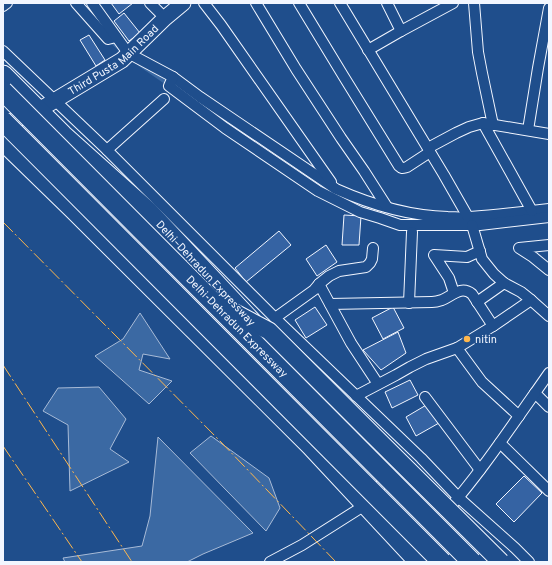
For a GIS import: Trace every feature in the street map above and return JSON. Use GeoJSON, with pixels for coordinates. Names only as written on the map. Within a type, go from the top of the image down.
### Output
{"type":"FeatureCollection","features":[{"type":"Feature","properties":{"kind":"highway","name":"Delhi–Dehradun Expressway"},"geometry":{"type":"LineString","coordinates":[[3,75],[47,106],[63,135],[148,211],[264,335],[488,562]]}},
{"type":"Feature","properties":{"kind":"highway","name":"Delhi-Dehradun Expressway"},"geometry":{"type":"LineString","coordinates":[[3,91],[472,562]]}},
{"type":"Feature","properties":{"kind":"highway","name":"Delhi-Dehradun Expressway"},"geometry":{"type":"LineString","coordinates":[[3,121],[442,562]]}},
{"type":"Feature","properties":{"kind":"highway"},"geometry":{"type":"LineString","coordinates":[[3,140],[311,446],[419,562]]}},
{"type":"Feature","properties":{"kind":"main road"},"geometry":{"type":"LineString","coordinates":[[209,299],[269,331],[501,562]]}},
{"type":"Feature","properties":{"kind":"street"},"geometry":{"type":"LineString","coordinates":[[3,6],[7,3]]}},
{"type":"Feature","properties":{"kind":"street"},"geometry":{"type":"LineString","coordinates":[[76,3],[108,40],[116,37]]}},
{"type":"Feature","properties":{"kind":"street"},"geometry":{"type":"LineString","coordinates":[[92,3],[116,37],[125,56],[200,97],[360,212],[400,225],[443,226],[549,217]]}},
{"type":"Feature","properties":{"kind":"street"},"geometry":{"type":"LineString","coordinates":[[150,3],[165,18]]}},
{"type":"Feature","properties":{"kind":"street","name":"Third Pusta Main Road"},"geometry":{"type":"LineString","coordinates":[[3,125],[47,106],[125,56],[183,3]]}},
{"type":"Feature","properties":{"kind":"street"},"geometry":{"type":"LineString","coordinates":[[204,3],[221,25],[333,193],[351,196],[408,213],[471,223],[549,209]]}},
{"type":"Feature","properties":{"kind":"street"},"geometry":{"type":"LineString","coordinates":[[256,3],[296,69],[387,207]]}},
{"type":"Feature","properties":{"kind":"street"},"geometry":{"type":"LineString","coordinates":[[299,3],[399,166],[403,168],[456,133],[476,125],[488,124],[549,134]]}},
{"type":"Feature","properties":{"kind":"street"},"geometry":{"type":"LineString","coordinates":[[340,3],[429,150],[471,223],[482,259],[494,274],[504,283],[521,292],[549,316]]}},
{"type":"Feature","properties":{"kind":"street"},"geometry":{"type":"LineString","coordinates":[[387,3],[401,31]]}},
{"type":"Feature","properties":{"kind":"street"},"geometry":{"type":"LineString","coordinates":[[368,50],[452,3]]}},
{"type":"Feature","properties":{"kind":"street"},"geometry":{"type":"LineString","coordinates":[[474,3],[478,52],[488,124],[532,211]]}},
{"type":"Feature","properties":{"kind":"street"},"geometry":{"type":"LineString","coordinates":[[528,130],[549,8]]}},
{"type":"Feature","properties":{"kind":"street"},"geometry":{"type":"LineString","coordinates":[[3,51],[47,106],[107,150],[275,318],[421,458],[459,498],[529,562]]}},
{"type":"Feature","properties":{"kind":"street"},"geometry":{"type":"LineString","coordinates":[[107,150],[164,99]]}},
{"type":"Feature","properties":{"kind":"street"},"geometry":{"type":"LineString","coordinates":[[409,303],[412,232]]}},
{"type":"Feature","properties":{"kind":"street"},"geometry":{"type":"LineString","coordinates":[[549,245],[518,248],[533,257],[549,270]]}},
{"type":"Feature","properties":{"kind":"street"},"geometry":{"type":"LineString","coordinates":[[275,318],[314,290],[328,276],[339,271],[366,267],[372,258],[373,248]]}},
{"type":"Feature","properties":{"kind":"street"},"geometry":{"type":"LineString","coordinates":[[454,293],[449,278],[434,255],[467,257],[480,251]]}},
{"type":"Feature","properties":{"kind":"street"},"geometry":{"type":"LineString","coordinates":[[477,302],[504,283]]}},
{"type":"Feature","properties":{"kind":"street"},"geometry":{"type":"LineString","coordinates":[[319,284],[351,343],[378,384]]}},
{"type":"Feature","properties":{"kind":"street"},"geometry":{"type":"LineString","coordinates":[[330,304],[432,302],[441,300],[454,293],[468,291],[472,294],[493,326]]}},
{"type":"Feature","properties":{"kind":"street"},"geometry":{"type":"LineString","coordinates":[[356,396],[426,359],[458,348],[531,300]]}},
{"type":"Feature","properties":{"kind":"street"},"geometry":{"type":"LineString","coordinates":[[458,348],[482,382],[518,416]]}},
{"type":"Feature","properties":{"kind":"street"},"geometry":{"type":"LineString","coordinates":[[442,516],[459,498],[480,470],[549,373]]}},
{"type":"Feature","properties":{"kind":"street"},"geometry":{"type":"LineString","coordinates":[[535,393],[549,407]]}},
{"type":"Feature","properties":{"kind":"street"},"geometry":{"type":"LineString","coordinates":[[425,397],[480,470]]}},
{"type":"Feature","properties":{"kind":"street"},"geometry":{"type":"LineString","coordinates":[[500,443],[549,490]]}},
{"type":"Feature","properties":{"kind":"street"},"geometry":{"type":"LineString","coordinates":[[270,562],[302,545],[362,507],[395,468]]}},
{"type":"Feature","properties":{"kind":"water"},"geometry":{"type":"Polygon","coordinates":[[[140,313],[170,359],[143,354],[139,370],[172,381],[149,404],[95,356],[123,339],[140,313]]]}},
{"type":"Feature","properties":{"kind":"water"},"geometry":{"type":"Polygon","coordinates":[[[99,387],[126,419],[110,449],[129,462],[70,491],[68,425],[43,411],[58,388],[99,387]]]}},
{"type":"Feature","properties":{"kind":"water"},"geometry":{"type":"Polygon","coordinates":[[[211,436],[269,478],[280,508],[266,531],[190,453],[211,436]]]}},
{"type":"Feature","properties":{"kind":"water"},"geometry":{"type":"Polygon","coordinates":[[[158,437],[253,533],[187,562],[65,562],[63,558],[142,546],[150,516],[158,437]]]}},
{"type":"Feature","properties":{"kind":"building"},"geometry":{"type":"Polygon","coordinates":[[[111,3],[133,3],[119,14],[111,3]]]}},
{"type":"Feature","properties":{"kind":"building"},"geometry":{"type":"Polygon","coordinates":[[[124,13],[140,33],[129,41],[114,21],[124,13]]]}},
{"type":"Feature","properties":{"kind":"building"},"geometry":{"type":"Polygon","coordinates":[[[89,35],[105,60],[96,66],[80,40],[89,35]]]}},
{"type":"Feature","properties":{"kind":"building"},"geometry":{"type":"Polygon","coordinates":[[[344,215],[361,216],[359,245],[342,245],[344,215]]]}},
{"type":"Feature","properties":{"kind":"building"},"geometry":{"type":"Polygon","coordinates":[[[279,231],[291,245],[246,282],[235,268],[279,231]]]}},
{"type":"Feature","properties":{"kind":"building"},"geometry":{"type":"Polygon","coordinates":[[[326,245],[337,262],[317,276],[306,259],[326,245]]]}},
{"type":"Feature","properties":{"kind":"building"},"geometry":{"type":"Polygon","coordinates":[[[315,307],[327,325],[306,338],[295,320],[315,307]]]}},
{"type":"Feature","properties":{"kind":"building"},"geometry":{"type":"Polygon","coordinates":[[[393,307],[404,328],[383,339],[372,318],[393,307]]]}},
{"type":"Feature","properties":{"kind":"building"},"geometry":{"type":"Polygon","coordinates":[[[398,332],[406,353],[381,370],[363,350],[398,332]]]}},
{"type":"Feature","properties":{"kind":"building"},"geometry":{"type":"Polygon","coordinates":[[[410,380],[418,395],[392,408],[385,392],[410,380]]]}},
{"type":"Feature","properties":{"kind":"building"},"geometry":{"type":"Polygon","coordinates":[[[428,404],[439,423],[416,436],[406,417],[428,404]]]}},
{"type":"Feature","properties":{"kind":"building"},"geometry":{"type":"Polygon","coordinates":[[[524,476],[542,493],[514,522],[496,504],[524,476]]]}},
{"type":"Feature","properties":{"kind":"waterway"},"geometry":{"type":"LineString","coordinates":[[109,40],[121,50]]}},
{"type":"Feature","properties":{"kind":"waterway"},"geometry":{"type":"LineString","coordinates":[[139,64],[168,84]]}},
{"type":"Feature","properties":{"kind":"power"},"geometry":{"type":"LineString","coordinates":[[3,222],[220,441],[336,562]]}},
{"type":"Feature","properties":{"kind":"power"},"geometry":{"type":"LineString","coordinates":[[3,365],[132,562]]}},
{"type":"Feature","properties":{"kind":"power"},"geometry":{"type":"LineString","coordinates":[[3,446],[82,562]]}},
{"type":"Feature","properties":{"kind":"place","name":"nitin"},"geometry":{"type":"Point","coordinates":[467,339]}}]}
